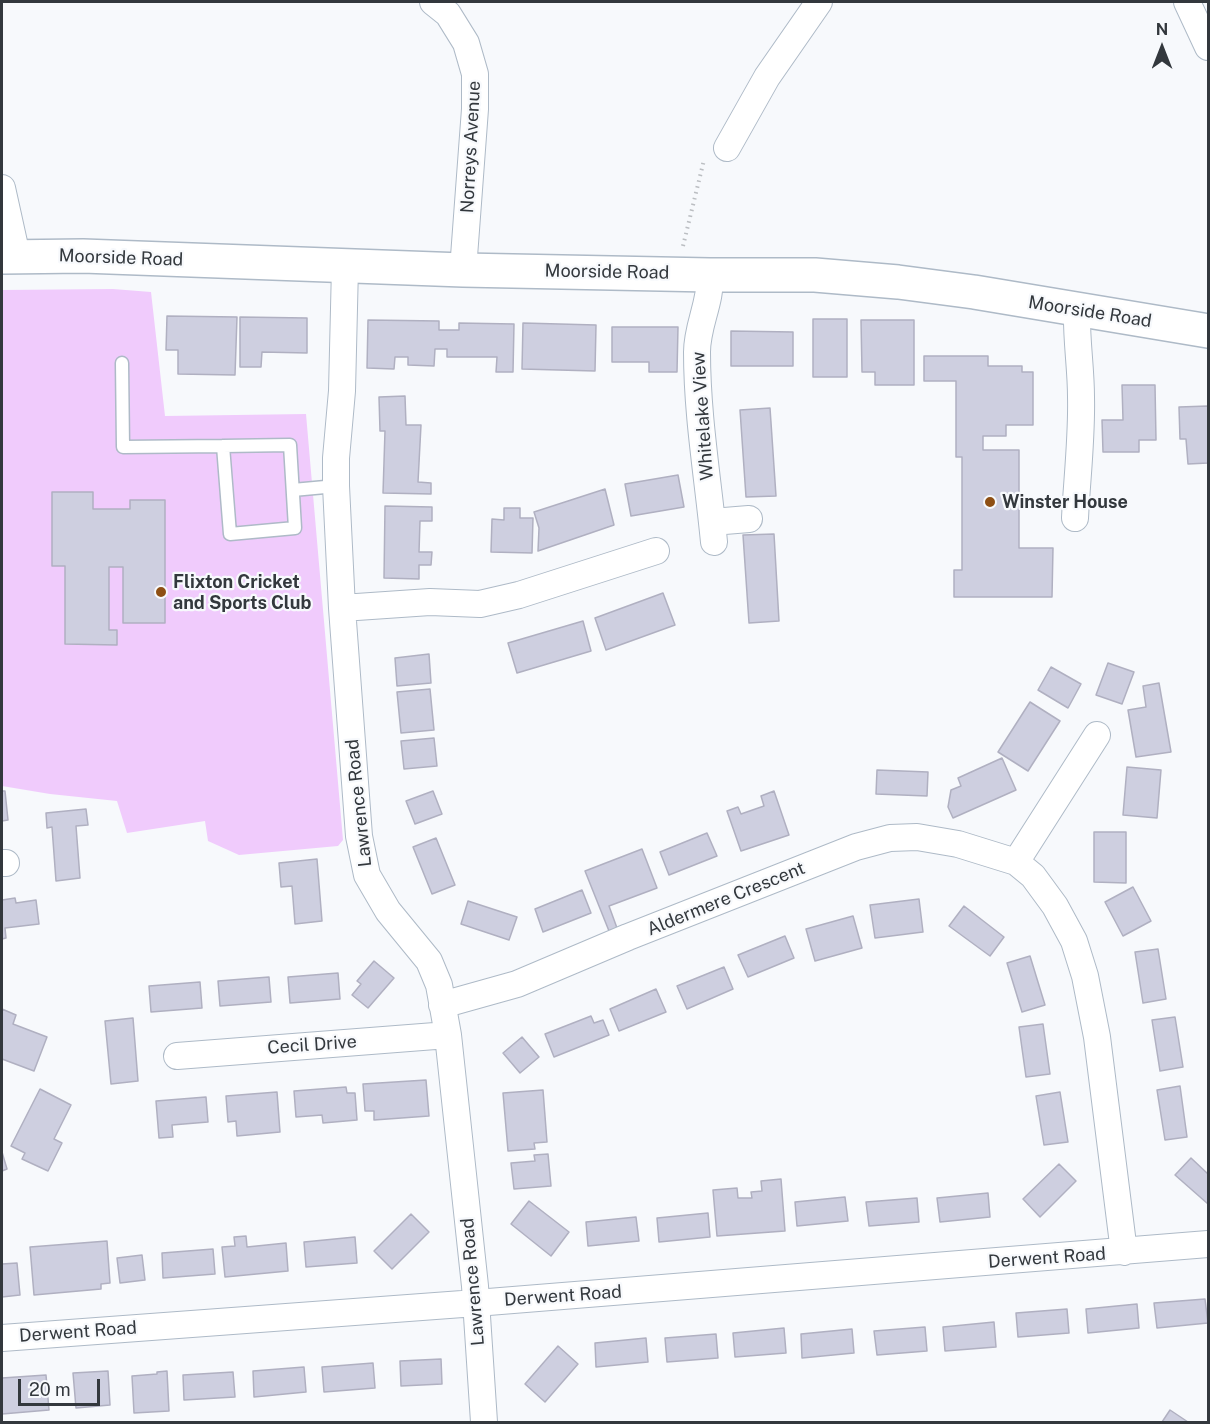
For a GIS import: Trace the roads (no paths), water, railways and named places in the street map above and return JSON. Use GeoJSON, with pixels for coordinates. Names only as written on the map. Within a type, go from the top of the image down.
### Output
{"type":"FeatureCollection","features":[{"type":"Feature","properties":{"kind":"street","name":"Norreys Avenue"},"geometry":{"type":"LineString","coordinates":[[433,2],[448,14],[466,44],[475,74],[475,109],[463,270]]}},
{"type":"Feature","properties":{"kind":"street"},"geometry":{"type":"LineString","coordinates":[[727,148],[767,77],[819,2]]}},
{"type":"Feature","properties":{"kind":"street"},"geometry":{"type":"LineString","coordinates":[[1187,2],[1209,47]]}},
{"type":"Feature","properties":{"kind":"street"},"geometry":{"type":"LineString","coordinates":[[2,188],[10,257]]}},
{"type":"Feature","properties":{"kind":"street","name":"Moorside Road"},"geometry":{"type":"LineString","coordinates":[[10,257],[83,256],[463,270],[816,275],[898,282],[1209,331]]}},
{"type":"Feature","properties":{"kind":"street","name":"Lawrence Road"},"geometry":{"type":"LineString","coordinates":[[345,267],[342,391],[336,486],[342,608],[359,836],[367,874],[388,911],[429,961],[439,985],[448,1035],[476,1303],[483,1422]]}},
{"type":"Feature","properties":{"kind":"street","name":"Whitelake View"},"geometry":{"type":"LineString","coordinates":[[696,274],[709,296],[699,326],[697,349],[698,392],[713,532],[749,519]]}},
{"type":"Feature","properties":{"kind":"street"},"geometry":{"type":"LineString","coordinates":[[1075,518],[1081,400],[1076,339],[1077,309]]}},
{"type":"Feature","properties":{"kind":"street"},"geometry":{"type":"LineString","coordinates":[[342,608],[430,602],[480,604],[519,595],[656,551]]}},
{"type":"Feature","properties":{"kind":"street"},"geometry":{"type":"LineString","coordinates":[[1016,862],[1097,735]]}},
{"type":"Feature","properties":{"kind":"street","name":"Aldermere Crescent"},"geometry":{"type":"LineString","coordinates":[[442,1005],[517,984],[856,847],[890,838],[917,837],[958,844],[1016,862],[1033,876],[1055,906],[1074,941],[1085,976],[1098,1037],[1124,1252]]}},
{"type":"Feature","properties":{"kind":"street","name":"Cecil Drive"},"geometry":{"type":"LineString","coordinates":[[177,1056],[448,1035]]}},
{"type":"Feature","properties":{"kind":"street","name":"Derwent Road"},"geometry":{"type":"LineString","coordinates":[[2,1338],[476,1303],[1209,1244]]}},
{"type":"Feature","properties":{"kind":"lane"},"geometry":{"type":"LineString","coordinates":[[122,363],[123,447],[290,445],[295,528],[230,534],[223,446]]}},
{"type":"Feature","properties":{"kind":"lane"},"geometry":{"type":"LineString","coordinates":[[293,490],[336,486]]}},
{"type":"Feature","properties":{"kind":"place","name":"Winster House"},"geometry":{"type":"Point","coordinates":[990,502]}},
{"type":"Feature","properties":{"kind":"place","name":"Flixton Cricket and Sports Club"},"geometry":{"type":"Point","coordinates":[161,592]}}]}
